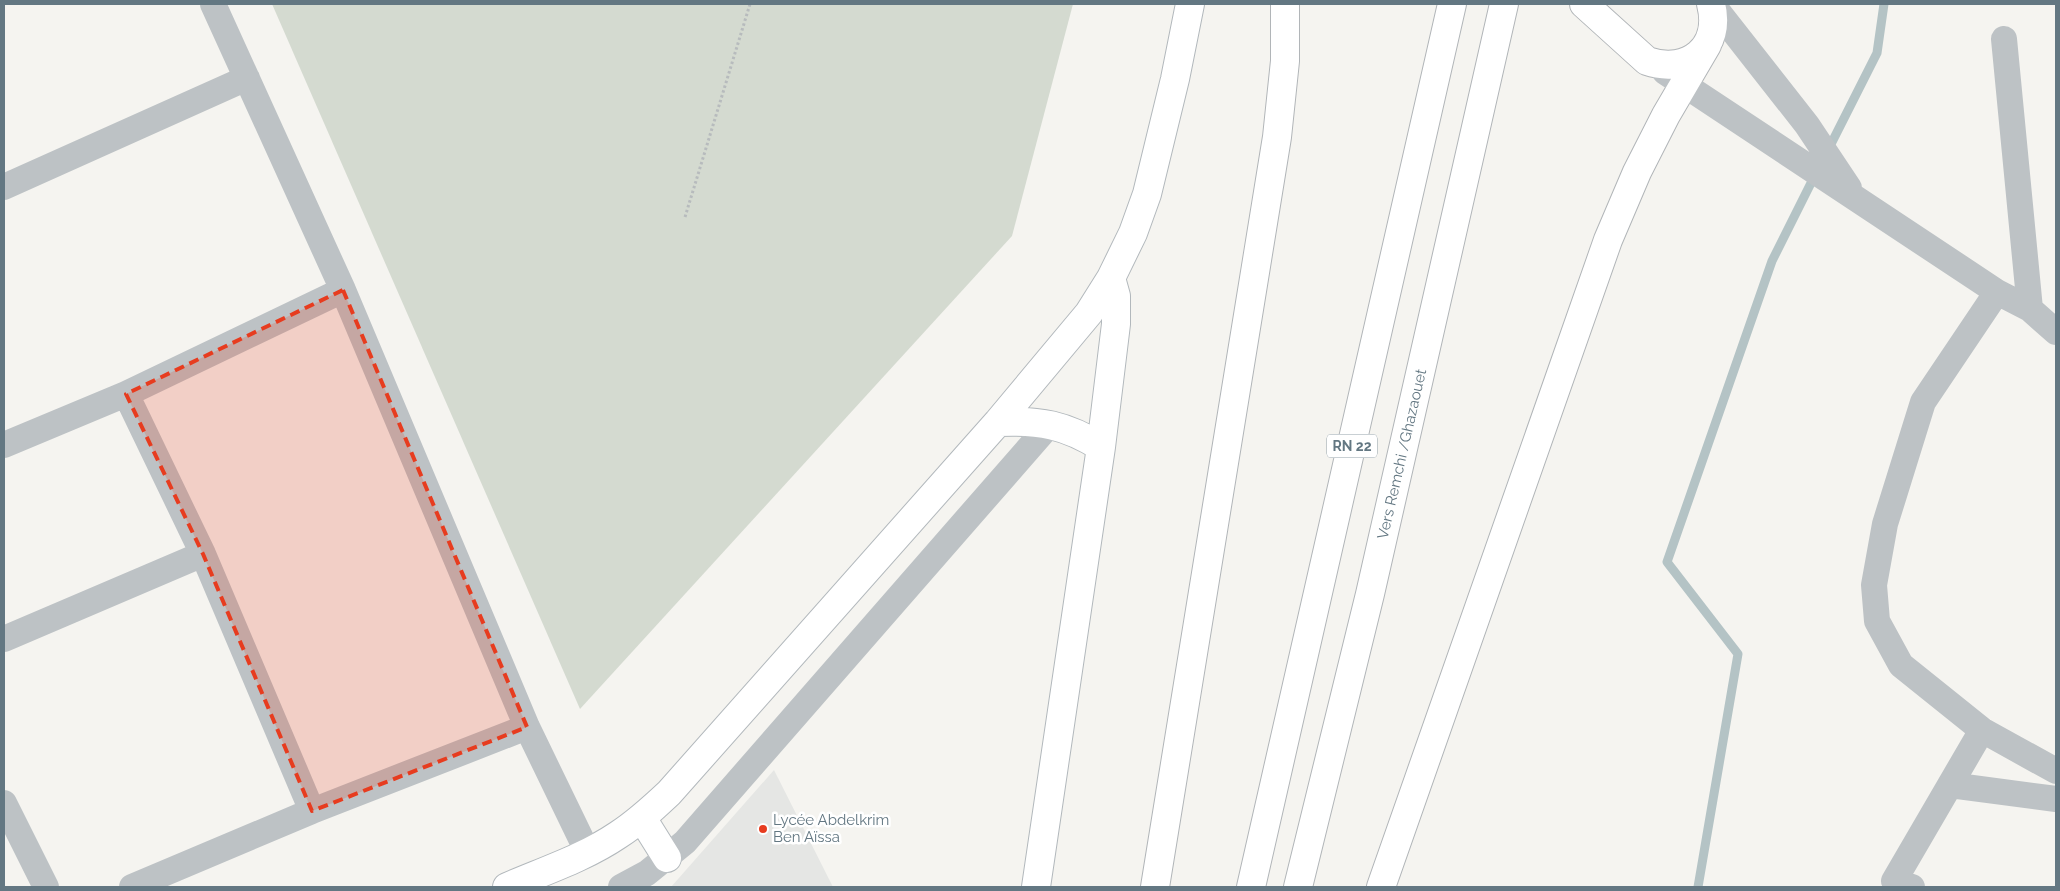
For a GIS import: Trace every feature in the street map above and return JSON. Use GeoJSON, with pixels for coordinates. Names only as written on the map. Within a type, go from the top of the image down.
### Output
{"type":"FeatureCollection","features":[{"type":"Feature","properties":{"kind":"main road"},"geometry":{"type":"LineString","coordinates":[[507,887],[588,853],[619,835],[642,818],[668,793],[998,422],[1089,313],[1111,278],[1133,233],[1147,194],[1175,79],[1190,4]]}},
{"type":"Feature","properties":{"kind":"main road"},"geometry":{"type":"LineString","coordinates":[[1175,79],[1208,4]]}},
{"type":"Feature","properties":{"kind":"main road"},"geometry":{"type":"LineString","coordinates":[[1154,887],[1277,137],[1285,61],[1285,4]]}},
{"type":"Feature","properties":{"kind":"main road","name":"RN 22"},"geometry":{"type":"LineString","coordinates":[[1250,887],[1452,4]]}},
{"type":"Feature","properties":{"kind":"main road"},"geometry":{"type":"LineString","coordinates":[[1584,4],[1647,61],[1660,65],[1674,66],[1687,62],[1698,55],[1707,45]]}},
{"type":"Feature","properties":{"kind":"main road"},"geometry":{"type":"LineString","coordinates":[[1381,887],[1608,240],[1637,172],[1666,115],[1707,45],[1713,31],[1714,16],[1712,4]]}},
{"type":"Feature","properties":{"kind":"main road","name":"Vers Remchi /Ghazaouet"},"geometry":{"type":"LineString","coordinates":[[1298,887],[1370,594],[1503,11]]}},
{"type":"Feature","properties":{"kind":"main road"},"geometry":{"type":"LineString","coordinates":[[1036,887],[1101,447],[1116,324],[1116,296],[1111,278]]}},
{"type":"Feature","properties":{"kind":"main road"},"geometry":{"type":"LineString","coordinates":[[998,422],[1024,420],[1050,424],[1068,430],[1101,447]]}},
{"type":"Feature","properties":{"kind":"main road"},"geometry":{"type":"LineString","coordinates":[[642,818],[667,858]]}},
{"type":"Feature","properties":{"kind":"street"},"geometry":{"type":"LineString","coordinates":[[213,4],[343,290],[527,727],[588,853]]}},
{"type":"Feature","properties":{"kind":"street"},"geometry":{"type":"LineString","coordinates":[[1712,4],[1807,125],[1855,197]]}},
{"type":"Feature","properties":{"kind":"street"},"geometry":{"type":"LineString","coordinates":[[2004,39],[2030,309]]}},
{"type":"Feature","properties":{"kind":"street"},"geometry":{"type":"LineString","coordinates":[[1647,61],[1997,292],[2030,309],[2056,332]]}},
{"type":"Feature","properties":{"kind":"street"},"geometry":{"type":"LineString","coordinates":[[4,187],[247,78]]}},
{"type":"Feature","properties":{"kind":"street"},"geometry":{"type":"LineString","coordinates":[[4,445],[126,394],[343,290]]}},
{"type":"Feature","properties":{"kind":"street"},"geometry":{"type":"LineString","coordinates":[[1997,292],[1923,402],[1885,524],[1874,585],[1877,621],[1901,665],[1982,730],[2056,771]]}},
{"type":"Feature","properties":{"kind":"street"},"geometry":{"type":"LineString","coordinates":[[126,394],[203,554],[312,811]]}},
{"type":"Feature","properties":{"kind":"street"},"geometry":{"type":"LineString","coordinates":[[620,887],[647,873],[667,858],[702,824],[1050,424]]}},
{"type":"Feature","properties":{"kind":"street"},"geometry":{"type":"LineString","coordinates":[[4,639],[203,554]]}},
{"type":"Feature","properties":{"kind":"street"},"geometry":{"type":"LineString","coordinates":[[132,887],[312,811],[527,727]]}},
{"type":"Feature","properties":{"kind":"street"},"geometry":{"type":"LineString","coordinates":[[1912,887],[1894,881],[1982,730]]}},
{"type":"Feature","properties":{"kind":"street"},"geometry":{"type":"LineString","coordinates":[[1950,785],[2056,799]]}},
{"type":"Feature","properties":{"kind":"street"},"geometry":{"type":"LineString","coordinates":[[4,803],[46,887]]}},
{"type":"Feature","properties":{"kind":"path"},"geometry":{"type":"LineString","coordinates":[[686,217],[750,4]]}},
{"type":"Feature","properties":{"kind":"highlighted area"},"geometry":{"type":"Polygon","coordinates":[[[343,290],[527,727],[312,811],[203,554],[126,394],[343,290]]]}},
{"type":"Feature","properties":{"kind":"shaded area"},"geometry":{"type":"Polygon","coordinates":[[[272,4],[1073,4],[1012,236],[580,709],[272,4]]]}},
{"type":"Feature","properties":{"kind":"shaded area","name":"Lycée Abdelkrim Ben Aïssa"},"geometry":{"type":"Polygon","coordinates":[[[774,770],[833,887],[671,887],[774,770]]]}},
{"type":"Feature","properties":{"kind":"waterway"},"geometry":{"type":"LineString","coordinates":[[1828,150],[1877,53],[1884,4]]}},
{"type":"Feature","properties":{"kind":"waterway"},"geometry":{"type":"LineString","coordinates":[[1698,887],[1738,654],[1667,562],[1772,261],[1815,175]]}},
{"type":"Feature","properties":{"kind":"place","name":"Lycée Abdelkrim Ben Aïssa"},"geometry":{"type":"Point","coordinates":[763,829]}}]}
